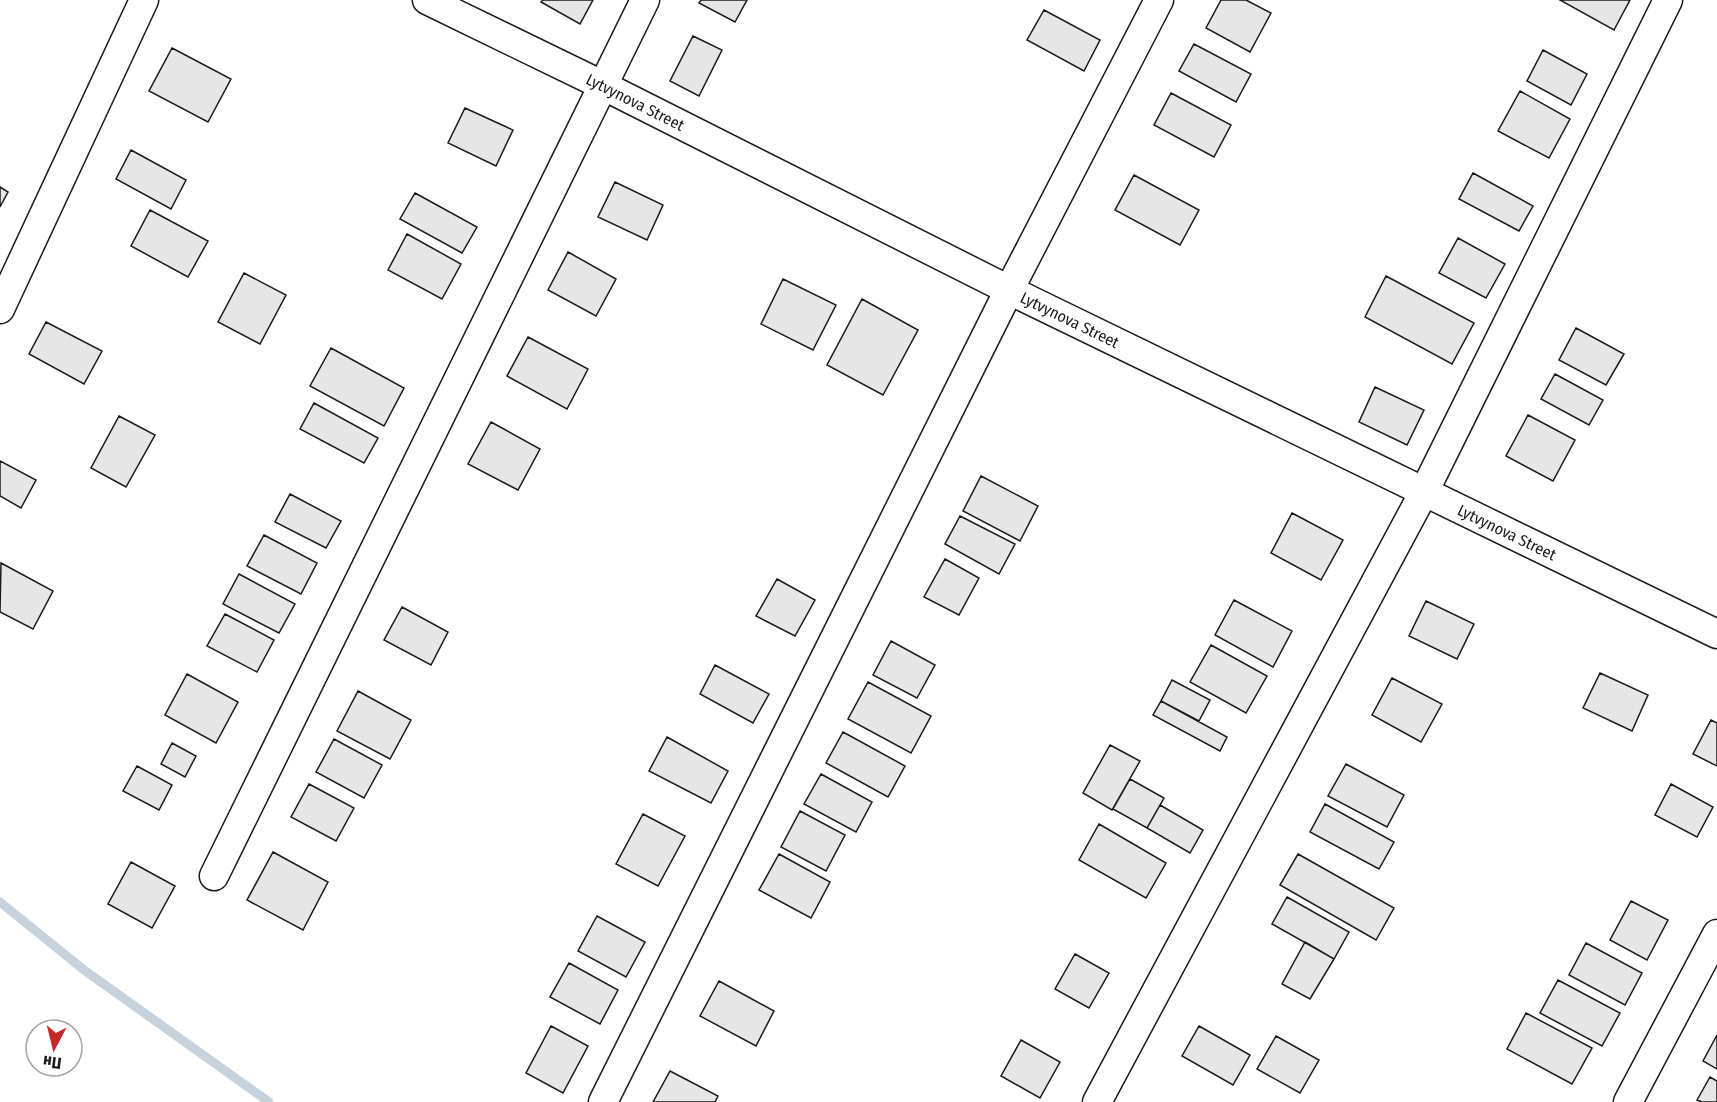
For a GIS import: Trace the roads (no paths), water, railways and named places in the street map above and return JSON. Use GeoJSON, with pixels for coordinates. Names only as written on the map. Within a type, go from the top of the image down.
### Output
{"type":"FeatureCollection","features":[{"type":"Feature","properties":{"kind":"street"},"geometry":{"type":"LineString","coordinates":[[0,309],[144,0]]}},
{"type":"Feature","properties":{"kind":"street","name":"Lytvynova Street"},"geometry":{"type":"LineString","coordinates":[[427,0],[602,85],[1009,290],[1717,634]]}},
{"type":"Feature","properties":{"kind":"street"},"geometry":{"type":"LineString","coordinates":[[214,876],[645,0]]}},
{"type":"Feature","properties":{"kind":"street"},"geometry":{"type":"LineString","coordinates":[[603,1102],[1009,290],[1160,0]]}},
{"type":"Feature","properties":{"kind":"street"},"geometry":{"type":"LineString","coordinates":[[1097,1102],[1424,492],[1668,0]]}},
{"type":"Feature","properties":{"kind":"street"},"geometry":{"type":"LineString","coordinates":[[1628,1102],[1717,934]]}},
{"type":"Feature","properties":{"kind":"waterway"},"geometry":{"type":"LineString","coordinates":[[0,902],[84,970],[269,1102]]}}]}
